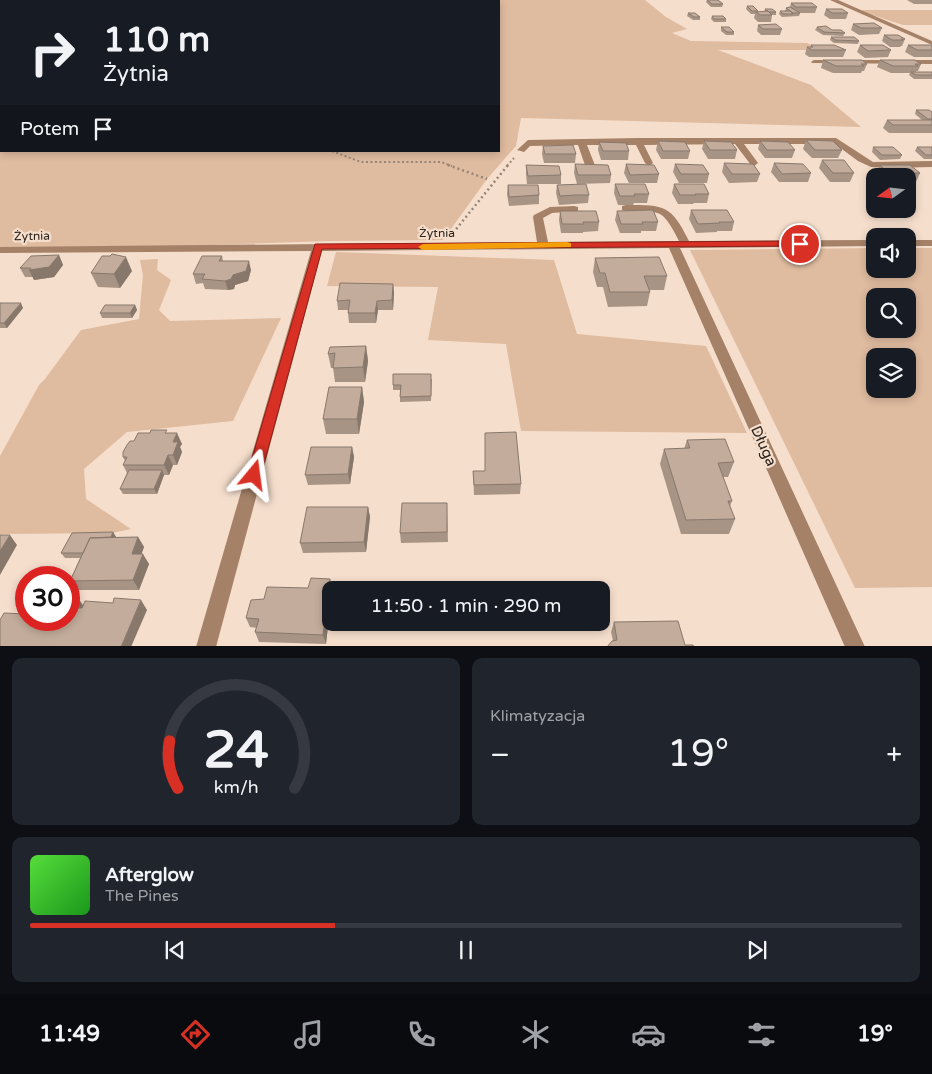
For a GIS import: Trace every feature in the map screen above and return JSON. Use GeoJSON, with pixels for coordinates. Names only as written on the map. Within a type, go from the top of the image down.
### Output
{"type":"FeatureCollection","features":[{"type":"Feature","properties":{"kind":"street"},"geometry":{"type":"LineString","coordinates":[[833,0],[932,43]]}},
{"type":"Feature","properties":{"kind":"street"},"geometry":{"type":"LineString","coordinates":[[814,62],[932,62]]}},
{"type":"Feature","properties":{"kind":"street"},"geometry":{"type":"LineString","coordinates":[[521,150],[528,143],[836,141],[846,145],[864,161],[873,165],[932,164]]}},
{"type":"Feature","properties":{"kind":"street"},"geometry":{"type":"LineString","coordinates":[[581,142],[590,168]]}},
{"type":"Feature","properties":{"kind":"street"},"geometry":{"type":"LineString","coordinates":[[638,142],[649,163]]}},
{"type":"Feature","properties":{"kind":"street"},"geometry":{"type":"LineString","coordinates":[[738,142],[754,164]]}},
{"type":"Feature","properties":{"kind":"street","name":"Długa"},"geometry":{"type":"LineString","coordinates":[[626,208],[656,208],[671,214],[680,245],[855,646]]}},
{"type":"Feature","properties":{"kind":"street"},"geometry":{"type":"LineString","coordinates":[[543,245],[538,217],[550,210],[574,209]]}},
{"type":"Feature","properties":{"kind":"street","name":"Żytnia"},"geometry":{"type":"LineString","coordinates":[[0,250],[866,243]]}},
{"type":"Feature","properties":{"kind":"street"},"geometry":{"type":"LineString","coordinates":[[916,243],[932,243]]}},
{"type":"Feature","properties":{"kind":"street"},"geometry":{"type":"LineString","coordinates":[[206,646],[318,246]]}},
{"type":"Feature","properties":{"kind":"path"},"geometry":{"type":"LineString","coordinates":[[447,247],[453,233],[492,183],[521,150]]}},
{"type":"Feature","properties":{"kind":"path"},"geometry":{"type":"LineString","coordinates":[[335,152],[361,162],[441,162],[487,179]]}},
{"type":"Feature","properties":{"kind":"shaded area"},"geometry":{"type":"Polygon","coordinates":[[[500,0],[645,0],[666,17],[687,29],[672,33],[691,41],[807,43],[824,50],[718,50],[811,85],[861,127],[521,118],[516,146],[487,179],[443,240],[330,241],[0,252],[0,152],[500,152],[500,0]]]}},
{"type":"Feature","properties":{"kind":"shaded area"},"geometry":{"type":"Polygon","coordinates":[[[857,10],[932,10],[932,25],[903,25],[857,10]]]}},
{"type":"Feature","properties":{"kind":"shaded area"},"geometry":{"type":"Polygon","coordinates":[[[866,248],[866,278],[916,278],[916,248],[932,248],[932,587],[855,588],[690,250],[866,248]]]}},
{"type":"Feature","properties":{"kind":"shaded area"},"geometry":{"type":"Polygon","coordinates":[[[336,252],[554,260],[577,334],[706,346],[747,433],[521,431],[506,344],[428,340],[438,287],[327,286],[336,252]]]}},
{"type":"Feature","properties":{"kind":"shaded area"},"geometry":{"type":"Polygon","coordinates":[[[158,259],[157,270],[171,280],[159,310],[170,321],[281,318],[233,421],[127,432],[84,469],[86,499],[131,529],[112,533],[0,534],[0,456],[39,385],[81,330],[139,319],[143,275],[140,260],[158,259]]]}},
{"type":"Feature","properties":{"kind":"building"},"geometry":{"type":"Polygon","coordinates":[[[707,0],[718,0],[723,4],[712,4],[707,0]]]}},
{"type":"Feature","properties":{"kind":"building"},"geometry":{"type":"Polygon","coordinates":[[[791,3],[812,3],[817,7],[796,7],[791,3]]]}},
{"type":"Feature","properties":{"kind":"building"},"geometry":{"type":"Polygon","coordinates":[[[747,6],[753,6],[758,11],[752,11],[747,6]]]}},
{"type":"Feature","properties":{"kind":"building"},"geometry":{"type":"Polygon","coordinates":[[[790,7],[800,13],[793,13],[786,8],[790,7]]]}},
{"type":"Feature","properties":{"kind":"building"},"geometry":{"type":"Polygon","coordinates":[[[765,9],[772,9],[776,12],[769,12],[765,9]]]}},
{"type":"Feature","properties":{"kind":"building"},"geometry":{"type":"Polygon","coordinates":[[[826,9],[842,9],[848,13],[832,13],[826,9]]]}},
{"type":"Feature","properties":{"kind":"building"},"geometry":{"type":"Polygon","coordinates":[[[768,11],[772,15],[760,15],[756,12],[768,11]]]}},
{"type":"Feature","properties":{"kind":"building"},"geometry":{"type":"Polygon","coordinates":[[[780,11],[790,11],[793,14],[783,14],[780,11]]]}},
{"type":"Feature","properties":{"kind":"building"},"geometry":{"type":"Polygon","coordinates":[[[688,13],[695,13],[700,17],[694,17],[688,13]]]}},
{"type":"Feature","properties":{"kind":"building"},"geometry":{"type":"Polygon","coordinates":[[[712,16],[723,16],[726,19],[714,19],[712,16]]]}},
{"type":"Feature","properties":{"kind":"building"},"geometry":{"type":"Polygon","coordinates":[[[874,23],[882,28],[861,28],[853,24],[874,23]]]}},
{"type":"Feature","properties":{"kind":"building"},"geometry":{"type":"Polygon","coordinates":[[[776,24],[782,29],[763,29],[758,25],[776,24]]]}},
{"type":"Feature","properties":{"kind":"building"},"geometry":{"type":"Polygon","coordinates":[[[826,26],[832,30],[841,30],[845,33],[824,32],[817,27],[826,26]]]}},
{"type":"Feature","properties":{"kind":"building"},"geometry":{"type":"Polygon","coordinates":[[[721,27],[729,27],[734,32],[727,32],[721,27]]]}},
{"type":"Feature","properties":{"kind":"building"},"geometry":{"type":"Polygon","coordinates":[[[884,35],[898,35],[905,39],[892,40],[884,35]]]}},
{"type":"Feature","properties":{"kind":"building"},"geometry":{"type":"Polygon","coordinates":[[[831,37],[854,37],[859,41],[835,40],[831,37]]]}},
{"type":"Feature","properties":{"kind":"building"},"geometry":{"type":"Polygon","coordinates":[[[811,45],[834,45],[846,50],[812,50],[807,47],[813,47],[811,45]]]}},
{"type":"Feature","properties":{"kind":"building"},"geometry":{"type":"Polygon","coordinates":[[[860,45],[883,45],[891,50],[868,51],[860,45]]]}},
{"type":"Feature","properties":{"kind":"building"},"geometry":{"type":"Polygon","coordinates":[[[908,45],[932,45],[932,50],[917,50],[908,45]]]}},
{"type":"Feature","properties":{"kind":"building"},"geometry":{"type":"Polygon","coordinates":[[[823,60],[862,60],[867,64],[861,64],[864,66],[836,66],[823,60]]]}},
{"type":"Feature","properties":{"kind":"building"},"geometry":{"type":"Polygon","coordinates":[[[880,60],[915,60],[921,64],[915,64],[918,66],[893,66],[880,60]]]}},
{"type":"Feature","properties":{"kind":"building"},"geometry":{"type":"Polygon","coordinates":[[[911,72],[932,72],[932,75],[916,75],[911,72]]]}},
{"type":"Feature","properties":{"kind":"building"},"geometry":{"type":"Polygon","coordinates":[[[916,110],[929,110],[932,112],[932,119],[928,119],[916,110]]]}},
{"type":"Feature","properties":{"kind":"building"},"geometry":{"type":"Polygon","coordinates":[[[887,120],[932,120],[932,125],[893,125],[887,120]]]}},
{"type":"Feature","properties":{"kind":"building"},"geometry":{"type":"Polygon","coordinates":[[[806,140],[833,141],[842,150],[815,150],[806,140]]]}},
{"type":"Feature","properties":{"kind":"building"},"geometry":{"type":"Polygon","coordinates":[[[658,141],[685,142],[690,151],[663,151],[658,141]]]}},
{"type":"Feature","properties":{"kind":"building"},"geometry":{"type":"Polygon","coordinates":[[[704,141],[731,142],[737,150],[710,150],[704,141]]]}},
{"type":"Feature","properties":{"kind":"building"},"geometry":{"type":"Polygon","coordinates":[[[760,141],[788,142],[795,150],[767,150],[760,141]]]}},
{"type":"Feature","properties":{"kind":"building"},"geometry":{"type":"Polygon","coordinates":[[[599,142],[626,143],[629,151],[603,151],[599,142]]]}},
{"type":"Feature","properties":{"kind":"building"},"geometry":{"type":"Polygon","coordinates":[[[573,145],[576,154],[545,154],[543,146],[573,145]]]}},
{"type":"Feature","properties":{"kind":"building"},"geometry":{"type":"Polygon","coordinates":[[[873,147],[893,147],[902,155],[882,155],[873,147]]]}},
{"type":"Feature","properties":{"kind":"building"},"geometry":{"type":"Polygon","coordinates":[[[917,147],[932,147],[932,155],[926,155],[917,147]]]}},
{"type":"Feature","properties":{"kind":"building"},"geometry":{"type":"Polygon","coordinates":[[[822,160],[844,160],[854,173],[833,173],[822,160]]]}},
{"type":"Feature","properties":{"kind":"building"},"geometry":{"type":"Polygon","coordinates":[[[724,163],[753,164],[760,174],[732,174],[724,163]]]}},
{"type":"Feature","properties":{"kind":"building"},"geometry":{"type":"Polygon","coordinates":[[[774,163],[803,164],[811,173],[782,174],[774,163]]]}},
{"type":"Feature","properties":{"kind":"building"},"geometry":{"type":"Polygon","coordinates":[[[575,164],[608,165],[611,175],[578,175],[575,164]]]}},
{"type":"Feature","properties":{"kind":"building"},"geometry":{"type":"Polygon","coordinates":[[[626,164],[654,165],[659,174],[630,175],[626,164]]]}},
{"type":"Feature","properties":{"kind":"building"},"geometry":{"type":"Polygon","coordinates":[[[675,164],[703,165],[709,174],[681,174],[675,164]]]}},
{"type":"Feature","properties":{"kind":"building"},"geometry":{"type":"Polygon","coordinates":[[[526,165],[559,166],[561,175],[528,176],[526,165]]]}},
{"type":"Feature","properties":{"kind":"building"},"geometry":{"type":"Polygon","coordinates":[[[880,165],[910,165],[914,168],[883,168],[880,165]]]}},
{"type":"Feature","properties":{"kind":"building"},"geometry":{"type":"Polygon","coordinates":[[[586,184],[589,195],[560,196],[557,185],[586,184]]]}},
{"type":"Feature","properties":{"kind":"building"},"geometry":{"type":"Polygon","coordinates":[[[615,184],[645,184],[649,194],[620,196],[615,184]]]}},
{"type":"Feature","properties":{"kind":"building"},"geometry":{"type":"Polygon","coordinates":[[[674,184],[704,184],[709,194],[680,195],[674,184]]]}},
{"type":"Feature","properties":{"kind":"building"},"geometry":{"type":"Polygon","coordinates":[[[508,185],[538,185],[539,195],[509,197],[508,185]]]}},
{"type":"Feature","properties":{"kind":"building"},"geometry":{"type":"Polygon","coordinates":[[[653,210],[658,222],[642,222],[643,224],[621,224],[617,211],[653,210]]]}},
{"type":"Feature","properties":{"kind":"building"},"geometry":{"type":"Polygon","coordinates":[[[691,210],[727,210],[734,222],[698,224],[691,210]]]}},
{"type":"Feature","properties":{"kind":"building"},"geometry":{"type":"Polygon","coordinates":[[[560,211],[596,211],[599,222],[562,224],[560,211]]]}},
{"type":"Feature","properties":{"kind":"building"},"geometry":{"type":"Polygon","coordinates":[[[112,254],[126,257],[114,274],[91,273],[102,256],[110,256],[112,254]]]}},
{"type":"Feature","properties":{"kind":"building"},"geometry":{"type":"Polygon","coordinates":[[[59,255],[49,267],[29,270],[31,268],[20,268],[31,256],[59,255]]]}},
{"type":"Feature","properties":{"kind":"building"},"geometry":{"type":"Polygon","coordinates":[[[202,256],[222,256],[219,261],[249,261],[246,271],[233,275],[231,279],[225,281],[202,279],[205,274],[193,274],[202,256]]]}},
{"type":"Feature","properties":{"kind":"building"},"geometry":{"type":"Polygon","coordinates":[[[659,257],[667,276],[644,276],[650,292],[610,292],[605,273],[600,273],[595,258],[659,257]]]}},
{"type":"Feature","properties":{"kind":"building"},"geometry":{"type":"Polygon","coordinates":[[[340,283],[393,284],[392,300],[377,301],[375,313],[348,313],[350,300],[337,301],[340,283]]]}},
{"type":"Feature","properties":{"kind":"building"},"geometry":{"type":"Polygon","coordinates":[[[0,303],[21,303],[4,323],[0,323],[0,303]]]}},
{"type":"Feature","properties":{"kind":"building"},"geometry":{"type":"Polygon","coordinates":[[[105,305],[135,305],[130,313],[100,313],[105,305]]]}},
{"type":"Feature","properties":{"kind":"building"},"geometry":{"type":"Polygon","coordinates":[[[366,346],[363,367],[333,368],[335,353],[328,354],[330,347],[366,346]]]}},
{"type":"Feature","properties":{"kind":"building"},"geometry":{"type":"Polygon","coordinates":[[[393,374],[431,374],[431,396],[400,397],[401,385],[393,385],[393,374]]]}},
{"type":"Feature","properties":{"kind":"building"},"geometry":{"type":"Polygon","coordinates":[[[329,387],[362,387],[357,419],[323,419],[329,387]]]}},
{"type":"Feature","properties":{"kind":"building"},"geometry":{"type":"Polygon","coordinates":[[[151,430],[167,430],[165,433],[177,433],[173,442],[178,442],[173,455],[168,455],[164,465],[123,465],[127,457],[123,457],[123,452],[130,441],[134,441],[138,433],[150,433],[151,430]]]}},
{"type":"Feature","properties":{"kind":"building"},"geometry":{"type":"Polygon","coordinates":[[[516,432],[521,484],[474,485],[473,471],[485,471],[485,433],[516,432]]]}},
{"type":"Feature","properties":{"kind":"building"},"geometry":{"type":"Polygon","coordinates":[[[725,439],[734,462],[718,463],[732,501],[728,501],[735,519],[686,520],[664,449],[690,448],[687,440],[725,439]]]}},
{"type":"Feature","properties":{"kind":"building"},"geometry":{"type":"Polygon","coordinates":[[[311,447],[352,447],[348,474],[305,475],[311,447]]]}},
{"type":"Feature","properties":{"kind":"building"},"geometry":{"type":"Polygon","coordinates":[[[129,470],[162,470],[154,489],[120,489],[129,470]]]}},
{"type":"Feature","properties":{"kind":"building"},"geometry":{"type":"Polygon","coordinates":[[[402,503],[447,503],[447,532],[400,533],[402,503]]]}},
{"type":"Feature","properties":{"kind":"building"},"geometry":{"type":"Polygon","coordinates":[[[307,507],[368,507],[364,542],[300,543],[307,507]]]}},
{"type":"Feature","properties":{"kind":"building"},"geometry":{"type":"Polygon","coordinates":[[[113,532],[111,537],[90,538],[83,553],[61,553],[72,533],[113,532]]]}},
{"type":"Feature","properties":{"kind":"building"},"geometry":{"type":"Polygon","coordinates":[[[0,535],[10,535],[0,551],[0,535]]]}},
{"type":"Feature","properties":{"kind":"building"},"geometry":{"type":"Polygon","coordinates":[[[138,537],[132,554],[143,554],[133,580],[80,581],[80,566],[77,566],[90,538],[138,537]]]}},
{"type":"Feature","properties":{"kind":"building"},"geometry":{"type":"Polygon","coordinates":[[[311,578],[330,579],[330,581],[322,581],[323,635],[255,632],[259,619],[246,618],[251,600],[264,599],[267,587],[308,588],[311,578]]]}},
{"type":"Feature","properties":{"kind":"building"},"geometry":{"type":"Polygon","coordinates":[[[114,598],[141,600],[121,646],[0,646],[0,620],[4,613],[15,614],[15,631],[80,631],[80,608],[82,608],[85,601],[113,603],[114,598]]]}},
{"type":"Feature","properties":{"kind":"building"},"geometry":{"type":"Polygon","coordinates":[[[678,621],[685,645],[694,646],[608,646],[612,641],[617,640],[614,622],[678,621]]]}},
{"type":"Feature","properties":{"kind":"slow traffic"},"geometry":{"type":"LineString","coordinates":[[423,247],[567,245]]}},
{"type":"Feature","properties":{"kind":"route"},"geometry":{"type":"LineString","coordinates":[[254,475],[318,246],[447,247],[800,244]]}}]}
